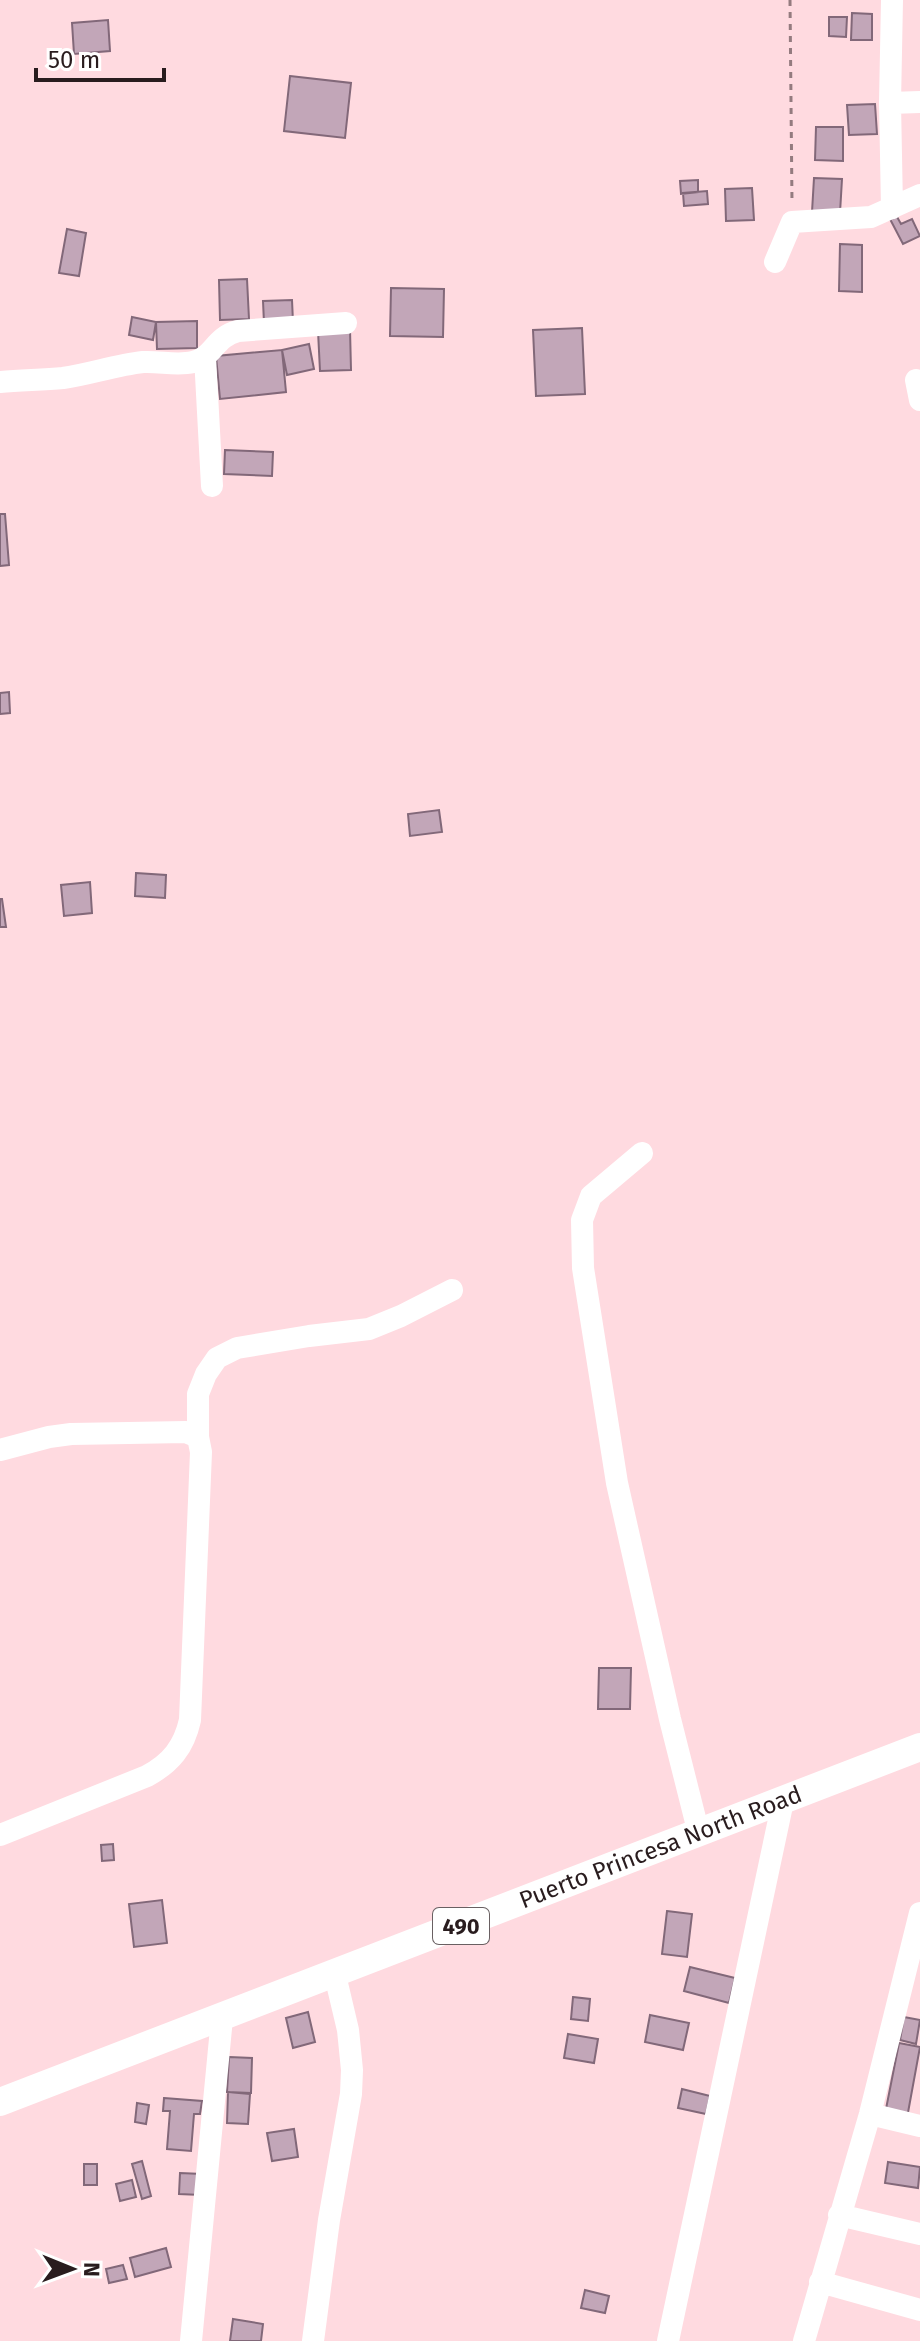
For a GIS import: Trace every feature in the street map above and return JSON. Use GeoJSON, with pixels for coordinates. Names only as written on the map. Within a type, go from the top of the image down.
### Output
{"type":"FeatureCollection","features":[{"type":"Feature","properties":{"kind":"main road","name":"Puerto Princesa North Road"},"geometry":{"type":"LineString","coordinates":[[0,2102],[920,1747]]}},
{"type":"Feature","properties":{"kind":"street"},"geometry":{"type":"LineString","coordinates":[[892,0],[892,208]]}},
{"type":"Feature","properties":{"kind":"street"},"geometry":{"type":"LineString","coordinates":[[890,103],[920,102]]}},
{"type":"Feature","properties":{"kind":"street"},"geometry":{"type":"LineString","coordinates":[[775,262],[792,222],[871,217],[920,195]]}},
{"type":"Feature","properties":{"kind":"street"},"geometry":{"type":"LineString","coordinates":[[0,382],[59,378],[149,362],[196,362],[205,357],[227,333],[346,323]]}},
{"type":"Feature","properties":{"kind":"street"},"geometry":{"type":"LineString","coordinates":[[205,357],[212,486]]}},
{"type":"Feature","properties":{"kind":"street"},"geometry":{"type":"LineString","coordinates":[[642,1153],[591,1196],[582,1220],[583,1268],[617,1483],[699,1834]]}},
{"type":"Feature","properties":{"kind":"street"},"geometry":{"type":"LineString","coordinates":[[0,1835],[147,1776],[163,1767],[177,1753],[186,1737],[190,1720],[201,1452],[198,1394],[217,1358],[237,1348],[369,1329],[452,1290]]}},
{"type":"Feature","properties":{"kind":"street"},"geometry":{"type":"LineString","coordinates":[[0,1450],[71,1434],[186,1432],[198,1437]]}},
{"type":"Feature","properties":{"kind":"street"},"geometry":{"type":"LineString","coordinates":[[668,2341],[783,1801]]}},
{"type":"Feature","properties":{"kind":"street"},"geometry":{"type":"LineString","coordinates":[[804,2341],[870,2114],[920,1913]]}},
{"type":"Feature","properties":{"kind":"street"},"geometry":{"type":"LineString","coordinates":[[313,2341],[329,2220],[351,2094],[348,2030],[335,1975]]}},
{"type":"Feature","properties":{"kind":"street"},"geometry":{"type":"LineString","coordinates":[[191,2341],[222,2018]]}},
{"type":"Feature","properties":{"kind":"street"},"geometry":{"type":"LineString","coordinates":[[870,2114],[920,2126]]}},
{"type":"Feature","properties":{"kind":"street"},"geometry":{"type":"LineString","coordinates":[[839,2215],[920,2234]]}},
{"type":"Feature","properties":{"kind":"street"},"geometry":{"type":"LineString","coordinates":[[820,2282],[920,2310]]}},
{"type":"Feature","properties":{"kind":"path"},"geometry":{"type":"LineString","coordinates":[[790,0],[792,222]]}},
{"type":"Feature","properties":{"kind":"building"},"geometry":{"type":"Polygon","coordinates":[[[852,13],[872,14],[872,40],[851,40],[852,13]]]}},
{"type":"Feature","properties":{"kind":"building"},"geometry":{"type":"Polygon","coordinates":[[[829,17],[847,17],[846,37],[829,36],[829,17]]]}},
{"type":"Feature","properties":{"kind":"building"},"geometry":{"type":"Polygon","coordinates":[[[108,20],[110,51],[74,54],[72,23],[108,20]]]}},
{"type":"Feature","properties":{"kind":"building"},"geometry":{"type":"Polygon","coordinates":[[[290,76],[351,83],[345,138],[284,131],[290,76]]]}},
{"type":"Feature","properties":{"kind":"building"},"geometry":{"type":"Polygon","coordinates":[[[875,104],[877,134],[849,135],[847,105],[875,104]]]}},
{"type":"Feature","properties":{"kind":"building"},"geometry":{"type":"Polygon","coordinates":[[[816,127],[843,127],[843,161],[815,160],[816,127]]]}},
{"type":"Feature","properties":{"kind":"building"},"geometry":{"type":"Polygon","coordinates":[[[814,178],[842,179],[840,213],[812,212],[814,178]]]}},
{"type":"Feature","properties":{"kind":"building"},"geometry":{"type":"Polygon","coordinates":[[[698,180],[698,192],[681,194],[680,181],[698,180]]]}},
{"type":"Feature","properties":{"kind":"building"},"geometry":{"type":"Polygon","coordinates":[[[752,188],[754,220],[726,221],[725,189],[752,188]]]}},
{"type":"Feature","properties":{"kind":"building"},"geometry":{"type":"Polygon","coordinates":[[[707,191],[708,204],[684,206],[683,193],[707,191]]]}},
{"type":"Feature","properties":{"kind":"building"},"geometry":{"type":"Polygon","coordinates":[[[896,215],[901,224],[912,219],[920,236],[903,244],[890,219],[896,215]]]}},
{"type":"Feature","properties":{"kind":"building"},"geometry":{"type":"Polygon","coordinates":[[[67,229],[86,233],[79,276],[59,273],[67,229]]]}},
{"type":"Feature","properties":{"kind":"building"},"geometry":{"type":"Polygon","coordinates":[[[840,244],[862,245],[862,292],[839,291],[840,244]]]}},
{"type":"Feature","properties":{"kind":"building"},"geometry":{"type":"Polygon","coordinates":[[[247,279],[249,319],[220,320],[219,280],[247,279]]]}},
{"type":"Feature","properties":{"kind":"building"},"geometry":{"type":"Polygon","coordinates":[[[391,288],[444,289],[443,337],[390,336],[391,288]]]}},
{"type":"Feature","properties":{"kind":"building"},"geometry":{"type":"Polygon","coordinates":[[[292,300],[293,322],[264,323],[263,301],[292,300]]]}},
{"type":"Feature","properties":{"kind":"building"},"geometry":{"type":"Polygon","coordinates":[[[132,317],[156,322],[153,340],[129,335],[132,317]]]}},
{"type":"Feature","properties":{"kind":"building"},"geometry":{"type":"Polygon","coordinates":[[[197,321],[197,348],[157,349],[156,322],[197,321]]]}},
{"type":"Feature","properties":{"kind":"building"},"geometry":{"type":"Polygon","coordinates":[[[582,328],[585,394],[536,396],[533,330],[582,328]]]}},
{"type":"Feature","properties":{"kind":"building"},"geometry":{"type":"Polygon","coordinates":[[[350,329],[351,370],[320,371],[318,331],[350,329]]]}},
{"type":"Feature","properties":{"kind":"building"},"geometry":{"type":"Polygon","coordinates":[[[309,344],[314,369],[287,375],[282,350],[309,344]]]}},
{"type":"Feature","properties":{"kind":"building"},"geometry":{"type":"Polygon","coordinates":[[[282,350],[286,392],[220,399],[216,356],[282,350]]]}},
{"type":"Feature","properties":{"kind":"building"},"geometry":{"type":"Polygon","coordinates":[[[225,450],[273,452],[272,476],[224,474],[225,450]]]}},
{"type":"Feature","properties":{"kind":"building"},"geometry":{"type":"Polygon","coordinates":[[[0,514],[5,514],[9,565],[0,566],[0,514]]]}},
{"type":"Feature","properties":{"kind":"building"},"geometry":{"type":"Polygon","coordinates":[[[9,692],[10,713],[0,714],[0,693],[9,692]]]}},
{"type":"Feature","properties":{"kind":"building"},"geometry":{"type":"Polygon","coordinates":[[[439,810],[442,832],[410,836],[408,814],[439,810]]]}},
{"type":"Feature","properties":{"kind":"building"},"geometry":{"type":"Polygon","coordinates":[[[136,873],[166,875],[165,898],[135,896],[136,873]]]}},
{"type":"Feature","properties":{"kind":"building"},"geometry":{"type":"Polygon","coordinates":[[[90,882],[92,913],[64,916],[61,885],[90,882]]]}},
{"type":"Feature","properties":{"kind":"building"},"geometry":{"type":"Polygon","coordinates":[[[2,899],[6,927],[0,927],[2,899]]]}},
{"type":"Feature","properties":{"kind":"building"},"geometry":{"type":"Polygon","coordinates":[[[599,1668],[631,1668],[630,1709],[598,1709],[599,1668]]]}},
{"type":"Feature","properties":{"kind":"building"},"geometry":{"type":"Polygon","coordinates":[[[113,1844],[114,1860],[102,1861],[101,1845],[113,1844]]]}},
{"type":"Feature","properties":{"kind":"building"},"geometry":{"type":"Polygon","coordinates":[[[162,1900],[167,1943],[134,1947],[129,1904],[162,1900]]]}},
{"type":"Feature","properties":{"kind":"building"},"geometry":{"type":"Polygon","coordinates":[[[667,1911],[692,1914],[687,1957],[662,1954],[667,1911]]]}},
{"type":"Feature","properties":{"kind":"building"},"geometry":{"type":"Polygon","coordinates":[[[690,1967],[735,1978],[729,2003],[684,1991],[690,1967]]]}},
{"type":"Feature","properties":{"kind":"building"},"geometry":{"type":"Polygon","coordinates":[[[573,1997],[590,1999],[588,2021],[571,2019],[573,1997]]]}},
{"type":"Feature","properties":{"kind":"building"},"geometry":{"type":"Polygon","coordinates":[[[308,2012],[315,2042],[293,2048],[286,2018],[308,2012]]]}},
{"type":"Feature","properties":{"kind":"building"},"geometry":{"type":"Polygon","coordinates":[[[650,2015],[689,2023],[683,2050],[645,2042],[650,2015]]]}},
{"type":"Feature","properties":{"kind":"building"},"geometry":{"type":"Polygon","coordinates":[[[904,2017],[920,2020],[916,2044],[900,2040],[904,2017]]]}},
{"type":"Feature","properties":{"kind":"building"},"geometry":{"type":"Polygon","coordinates":[[[568,2034],[598,2039],[594,2063],[564,2058],[568,2034]]]}},
{"type":"Feature","properties":{"kind":"building"},"geometry":{"type":"Polygon","coordinates":[[[899,2043],[920,2047],[907,2118],[885,2114],[899,2043]]]}},
{"type":"Feature","properties":{"kind":"building"},"geometry":{"type":"Polygon","coordinates":[[[229,2057],[252,2058],[251,2093],[227,2092],[229,2057]]]}},
{"type":"Feature","properties":{"kind":"building"},"geometry":{"type":"Polygon","coordinates":[[[682,2089],[710,2096],[706,2114],[678,2108],[682,2089]]]}},
{"type":"Feature","properties":{"kind":"building"},"geometry":{"type":"Polygon","coordinates":[[[228,2092],[250,2094],[248,2124],[227,2123],[228,2092]]]}},
{"type":"Feature","properties":{"kind":"building"},"geometry":{"type":"Polygon","coordinates":[[[164,2098],[202,2101],[200,2114],[194,2114],[191,2151],[167,2149],[170,2111],[163,2111],[164,2098]]]}},
{"type":"Feature","properties":{"kind":"building"},"geometry":{"type":"Polygon","coordinates":[[[137,2103],[149,2105],[146,2124],[135,2122],[137,2103]]]}},
{"type":"Feature","properties":{"kind":"building"},"geometry":{"type":"Polygon","coordinates":[[[294,2129],[298,2157],[272,2161],[267,2133],[294,2129]]]}},
{"type":"Feature","properties":{"kind":"building"},"geometry":{"type":"Polygon","coordinates":[[[142,2161],[151,2196],[142,2199],[132,2164],[142,2161]]]}},
{"type":"Feature","properties":{"kind":"building"},"geometry":{"type":"Polygon","coordinates":[[[888,2162],[920,2167],[918,2188],[885,2183],[888,2162]]]}},
{"type":"Feature","properties":{"kind":"building"},"geometry":{"type":"Polygon","coordinates":[[[84,2164],[97,2164],[97,2185],[84,2185],[84,2164]]]}},
{"type":"Feature","properties":{"kind":"building"},"geometry":{"type":"Polygon","coordinates":[[[180,2173],[202,2174],[201,2195],[179,2194],[180,2173]]]}},
{"type":"Feature","properties":{"kind":"building"},"geometry":{"type":"Polygon","coordinates":[[[132,2180],[136,2197],[120,2201],[116,2184],[132,2180]]]}},
{"type":"Feature","properties":{"kind":"building"},"geometry":{"type":"Polygon","coordinates":[[[166,2248],[171,2267],[135,2277],[130,2258],[166,2248]]]}},
{"type":"Feature","properties":{"kind":"building"},"geometry":{"type":"Polygon","coordinates":[[[123,2265],[127,2279],[109,2283],[106,2269],[123,2265]]]}},
{"type":"Feature","properties":{"kind":"building"},"geometry":{"type":"Polygon","coordinates":[[[585,2290],[609,2296],[605,2313],[581,2308],[585,2290]]]}},
{"type":"Feature","properties":{"kind":"building"},"geometry":{"type":"Polygon","coordinates":[[[233,2319],[263,2324],[261,2341],[230,2341],[233,2319]]]}}]}
